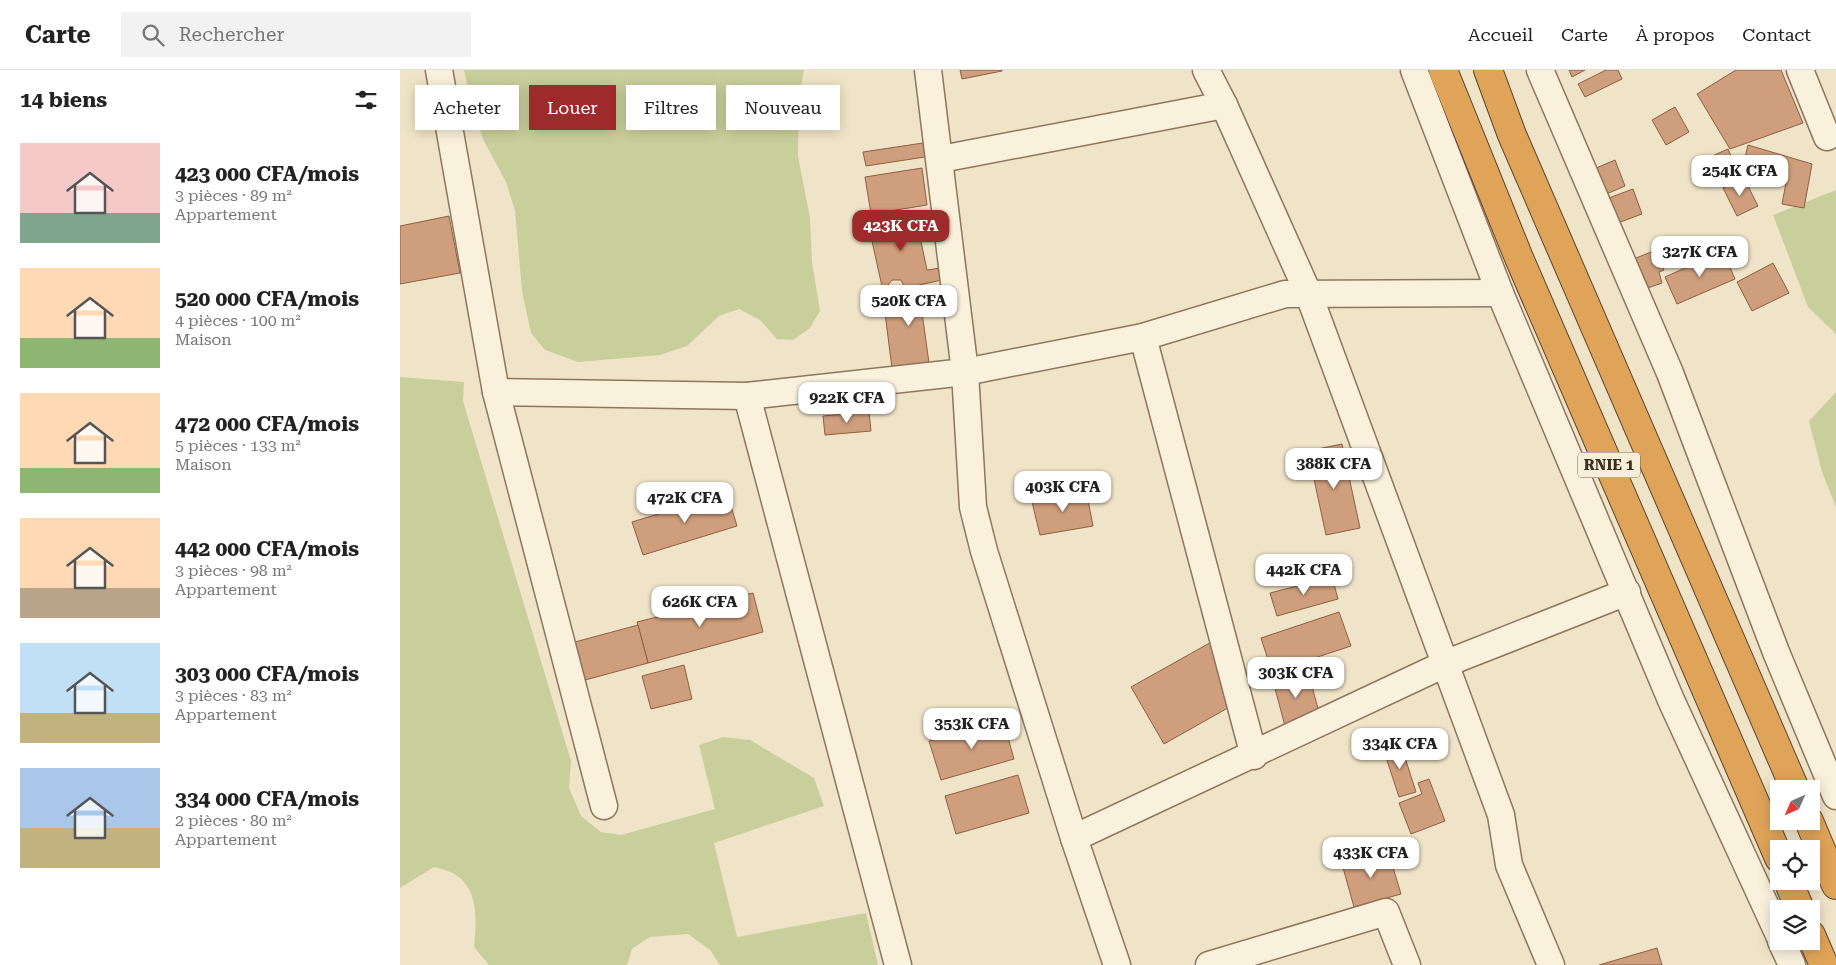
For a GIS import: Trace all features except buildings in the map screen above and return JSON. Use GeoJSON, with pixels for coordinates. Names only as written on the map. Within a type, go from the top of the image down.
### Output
{"type":"FeatureCollection","features":[{"type":"Feature","properties":{"kind":"highway","name":"RNIE 1"},"geometry":{"type":"LineString","coordinates":[[1443,70],[1512,240],[1771,840]]}},
{"type":"Feature","properties":{"kind":"highway","name":"RNIE 1"},"geometry":{"type":"LineString","coordinates":[[1488,70],[1512,135],[1791,780]]}},
{"type":"Feature","properties":{"kind":"highway"},"geometry":{"type":"LineString","coordinates":[[1813,830],[1836,885]]}},
{"type":"Feature","properties":{"kind":"highway"},"geometry":{"type":"LineString","coordinates":[[1818,950],[1824,965]]}},
{"type":"Feature","properties":{"kind":"street"},"geometry":{"type":"LineString","coordinates":[[439,70],[496,392],[604,806]]}},
{"type":"Feature","properties":{"kind":"street"},"geometry":{"type":"LineString","coordinates":[[928,70],[941,159],[965,372],[974,507],[984,551],[1074,838],[1117,965]]}},
{"type":"Feature","properties":{"kind":"street"},"geometry":{"type":"LineString","coordinates":[[1206,70],[1224,105],[1309,295],[1447,663],[1501,815],[1509,865],[1551,965]]}},
{"type":"Feature","properties":{"kind":"street"},"geometry":{"type":"LineString","coordinates":[[1414,70],[1500,292],[1671,700],[1770,916]]}},
{"type":"Feature","properties":{"kind":"street"},"geometry":{"type":"LineString","coordinates":[[1540,70],[1670,373],[1776,652],[1836,796]]}},
{"type":"Feature","properties":{"kind":"street"},"geometry":{"type":"LineString","coordinates":[[1800,70],[1827,137]]}},
{"type":"Feature","properties":{"kind":"street"},"geometry":{"type":"LineString","coordinates":[[941,159],[1224,105]]}},
{"type":"Feature","properties":{"kind":"street"},"geometry":{"type":"LineString","coordinates":[[496,392],[747,396],[965,372],[1143,336],[1285,294],[1500,292]]}},
{"type":"Feature","properties":{"kind":"street"},"geometry":{"type":"LineString","coordinates":[[1143,336],[1254,756]]}},
{"type":"Feature","properties":{"kind":"street"},"geometry":{"type":"LineString","coordinates":[[747,396],[898,965]]}},
{"type":"Feature","properties":{"kind":"street"},"geometry":{"type":"LineString","coordinates":[[1074,838],[1254,756],[1447,663],[1627,592]]}},
{"type":"Feature","properties":{"kind":"street"},"geometry":{"type":"LineString","coordinates":[[1209,965],[1386,912],[1407,965]]}},
{"type":"Feature","properties":{"kind":"street"},"geometry":{"type":"LineString","coordinates":[[1785,950],[1792,965]]}},
{"type":"Feature","properties":{"kind":"green space"},"geometry":{"type":"Polygon","coordinates":[[[464,70],[804,70],[801,85],[726,85],[726,130],[798,130],[798,156],[810,218],[812,262],[820,311],[810,328],[793,340],[777,339],[760,320],[739,309],[719,316],[687,346],[660,355],[578,362],[545,350],[531,333],[522,291],[515,211],[506,182],[480,130],[519,130],[519,85],[467,85],[464,70]]]}},
{"type":"Feature","properties":{"kind":"green space"},"geometry":{"type":"Polygon","coordinates":[[[1836,190],[1836,334],[1808,307],[1773,215],[1836,190]]]}},
{"type":"Feature","properties":{"kind":"green space"},"geometry":{"type":"Polygon","coordinates":[[[400,377],[464,382],[463,401],[571,761],[569,788],[581,816],[601,832],[621,835],[715,809],[699,745],[723,737],[750,740],[814,778],[824,806],[714,843],[737,937],[866,913],[878,965],[720,965],[710,950],[688,934],[650,937],[632,949],[627,965],[489,965],[474,947],[476,918],[473,898],[464,882],[456,875],[434,867],[400,888],[400,377]]]}},
{"type":"Feature","properties":{"kind":"green space"},"geometry":{"type":"Polygon","coordinates":[[[1836,392],[1836,507],[1822,472],[1809,421],[1836,392]]]}}]}
